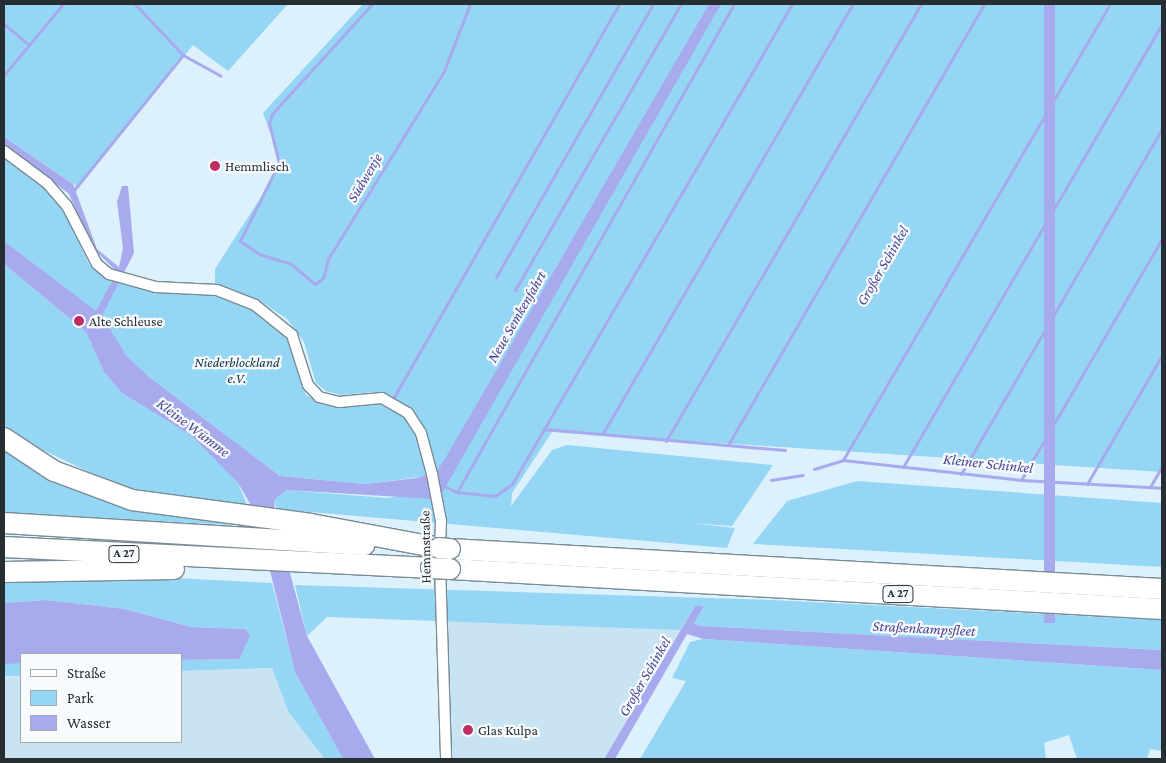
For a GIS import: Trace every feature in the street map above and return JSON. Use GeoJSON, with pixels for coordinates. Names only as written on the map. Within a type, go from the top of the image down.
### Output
{"type":"FeatureCollection","features":[{"type":"Feature","properties":{"kind":"highway"},"geometry":{"type":"LineString","coordinates":[[4,438],[54,471],[104,492],[229,515],[310,533]]}},
{"type":"Feature","properties":{"kind":"highway","name":"A 27"},"geometry":{"type":"LineString","coordinates":[[4,523],[230,536],[310,533],[438,548],[1162,588]]}},
{"type":"Feature","properties":{"kind":"highway","name":"A 27"},"geometry":{"type":"LineString","coordinates":[[4,547],[243,566],[322,565],[440,569],[1162,609]]}},
{"type":"Feature","properties":{"kind":"highway"},"geometry":{"type":"LineString","coordinates":[[4,572],[243,566]]}},
{"type":"Feature","properties":{"kind":"street","name":"Hemmstraße"},"geometry":{"type":"LineString","coordinates":[[4,151],[47,183],[67,206],[97,264],[109,274],[123,280],[217,290],[256,305],[292,335],[308,385],[319,396],[339,402],[371,398],[395,403],[418,427],[437,496],[446,759]]}},
{"type":"Feature","properties":{"kind":"shaded area"},"geometry":{"type":"Polygon","coordinates":[[[448,621],[680,630],[604,759],[452,759],[448,621]]]}},
{"type":"Feature","properties":{"kind":"shaded area"},"geometry":{"type":"Polygon","coordinates":[[[272,668],[289,713],[325,759],[4,759],[4,677],[20,676],[20,743],[182,743],[182,671],[272,668]]]}},
{"type":"Feature","properties":{"kind":"green space"},"geometry":{"type":"Polygon","coordinates":[[[4,4],[288,4],[228,71],[193,45],[78,187],[4,137],[4,4]]]}},
{"type":"Feature","properties":{"kind":"green space"},"geometry":{"type":"Polygon","coordinates":[[[363,4],[1162,4],[1162,472],[552,432],[512,493],[511,506],[552,450],[567,445],[773,465],[732,526],[690,523],[735,528],[727,548],[276,509],[275,499],[287,490],[387,498],[441,490],[426,431],[411,408],[377,392],[341,395],[326,391],[316,383],[304,342],[287,319],[259,300],[215,284],[215,269],[282,164],[263,113],[363,4]]]}},
{"type":"Feature","properties":{"kind":"green space","name":"Niederblockland e.V."},"geometry":{"type":"Polygon","coordinates":[[[4,158],[46,188],[63,209],[89,264],[105,278],[208,293],[245,305],[287,335],[306,395],[329,406],[381,405],[403,415],[418,437],[428,476],[365,484],[280,476],[149,377],[126,355],[101,316],[4,241],[4,158]]]}},
{"type":"Feature","properties":{"kind":"green space"},"geometry":{"type":"Polygon","coordinates":[[[4,264],[86,332],[104,372],[122,393],[192,436],[212,455],[238,483],[248,507],[118,486],[14,436],[4,425],[4,264]]]}},
{"type":"Feature","properties":{"kind":"green space"},"geometry":{"type":"Polygon","coordinates":[[[4,450],[89,495],[231,525],[4,513],[4,450]]]}},
{"type":"Feature","properties":{"kind":"green space"},"geometry":{"type":"Polygon","coordinates":[[[857,481],[1162,503],[1162,567],[753,544],[787,501],[857,481]]]}},
{"type":"Feature","properties":{"kind":"green space"},"geometry":{"type":"Polygon","coordinates":[[[156,577],[272,583],[295,672],[343,759],[325,759],[289,713],[272,668],[182,671],[182,660],[239,659],[245,629],[191,627],[125,609],[46,600],[4,603],[4,580],[156,577]]]}},
{"type":"Feature","properties":{"kind":"green space"},"geometry":{"type":"Polygon","coordinates":[[[295,585],[772,600],[1162,620],[1162,650],[700,626],[694,624],[704,606],[695,606],[680,630],[327,617],[307,636],[295,585]]]}},
{"type":"Feature","properties":{"kind":"green space"},"geometry":{"type":"Polygon","coordinates":[[[703,639],[1162,670],[1162,751],[1150,749],[1147,759],[1077,759],[1069,735],[1044,743],[1046,759],[640,759],[686,681],[672,678],[690,642],[703,639]]]}},
{"type":"Feature","properties":{"kind":"green space"},"geometry":{"type":"Polygon","coordinates":[[[4,663],[20,663],[20,676],[4,676],[4,663]]]}},
{"type":"Feature","properties":{"kind":"water","name":"Kleine Wümme"},"geometry":{"type":"Polygon","coordinates":[[[709,4],[721,4],[442,493],[433,499],[287,490],[275,499],[274,514],[307,636],[375,759],[343,759],[295,672],[256,514],[238,483],[192,436],[122,393],[104,372],[86,332],[4,264],[4,241],[96,311],[117,272],[93,248],[69,194],[4,144],[4,137],[73,184],[97,249],[119,267],[123,248],[117,202],[122,186],[128,186],[134,253],[102,316],[126,355],[149,377],[280,476],[365,484],[417,478],[437,471],[446,457],[709,4]]]}},
{"type":"Feature","properties":{"kind":"water"},"geometry":{"type":"Polygon","coordinates":[[[1044,4],[1055,4],[1055,623],[1044,623],[1044,4]]]}},
{"type":"Feature","properties":{"kind":"water"},"geometry":{"type":"Polygon","coordinates":[[[46,600],[125,609],[191,627],[245,629],[250,636],[239,659],[182,660],[182,653],[20,653],[20,663],[4,664],[4,603],[46,600]]]}},
{"type":"Feature","properties":{"kind":"water"},"geometry":{"type":"Polygon","coordinates":[[[695,606],[704,606],[694,624],[700,626],[1162,650],[1162,670],[703,639],[687,634],[615,759],[604,759],[695,606]]]}},
{"type":"Feature","properties":{"kind":"waterway"},"geometry":{"type":"LineString","coordinates":[[4,75],[63,4]]}},
{"type":"Feature","properties":{"kind":"waterway"},"geometry":{"type":"LineString","coordinates":[[135,4],[183,55],[221,76]]}},
{"type":"Feature","properties":{"kind":"waterway","name":"Südwenje"},"geometry":{"type":"LineString","coordinates":[[372,4],[272,114],[269,123],[279,163],[240,241],[259,254],[291,264],[315,284],[323,278],[328,259],[444,71],[470,4]]}},
{"type":"Feature","properties":{"kind":"waterway"},"geometry":{"type":"LineString","coordinates":[[394,397],[619,4]]}},
{"type":"Feature","properties":{"kind":"waterway"},"geometry":{"type":"LineString","coordinates":[[496,277],[653,4]]}},
{"type":"Feature","properties":{"kind":"waterway","name":"Neue Semkenfahrt"},"geometry":{"type":"LineString","coordinates":[[515,290],[681,4]]}},
{"type":"Feature","properties":{"kind":"waterway"},"geometry":{"type":"LineString","coordinates":[[734,4],[457,492],[495,496],[512,484],[792,4]]}},
{"type":"Feature","properties":{"kind":"waterway"},"geometry":{"type":"LineString","coordinates":[[603,433],[853,4]]}},
{"type":"Feature","properties":{"kind":"waterway"},"geometry":{"type":"LineString","coordinates":[[666,441],[921,4]]}},
{"type":"Feature","properties":{"kind":"waterway"},"geometry":{"type":"LineString","coordinates":[[728,445],[984,4]]}},
{"type":"Feature","properties":{"kind":"waterway"},"geometry":{"type":"LineString","coordinates":[[843,460],[1110,4]]}},
{"type":"Feature","properties":{"kind":"waterway"},"geometry":{"type":"LineString","coordinates":[[4,24],[28,44]]}},
{"type":"Feature","properties":{"kind":"waterway"},"geometry":{"type":"LineString","coordinates":[[903,467],[1162,24]]}},
{"type":"Feature","properties":{"kind":"waterway"},"geometry":{"type":"LineString","coordinates":[[74,190],[183,55]]}},
{"type":"Feature","properties":{"kind":"waterway"},"geometry":{"type":"LineString","coordinates":[[961,474],[1162,129]]}},
{"type":"Feature","properties":{"kind":"waterway"},"geometry":{"type":"LineString","coordinates":[[1021,480],[1162,239]]}},
{"type":"Feature","properties":{"kind":"waterway"},"geometry":{"type":"LineString","coordinates":[[1087,484],[1162,355]]}},
{"type":"Feature","properties":{"kind":"waterway"},"geometry":{"type":"LineString","coordinates":[[544,429],[785,450]]}},
{"type":"Feature","properties":{"kind":"waterway","name":"Kleiner Schinkel"},"geometry":{"type":"LineString","coordinates":[[814,469],[843,460],[1021,480],[1162,488]]}},
{"type":"Feature","properties":{"kind":"waterway"},"geometry":{"type":"LineString","coordinates":[[1150,487],[1162,466]]}},
{"type":"Feature","properties":{"kind":"waterway","name":"Kleiner Schinkel"},"geometry":{"type":"LineString","coordinates":[[771,480],[803,475]]}},
{"type":"Feature","properties":{"kind":"waterway"},"geometry":{"type":"LineString","coordinates":[[441,485],[457,492]]}},
{"type":"Feature","properties":{"kind":"place","name":"Hemmlisch"},"geometry":{"type":"Point","coordinates":[215,166]}},
{"type":"Feature","properties":{"kind":"place","name":"Alte Schleuse"},"geometry":{"type":"Point","coordinates":[79,321]}},
{"type":"Feature","properties":{"kind":"place","name":"Glas Kulpa"},"geometry":{"type":"Point","coordinates":[468,730]}},
{"type":"Feature","properties":{"kind":"water label","name":"Großer Schinkel"},"geometry":{"type":"Point","coordinates":[883,266]}},
{"type":"Feature","properties":{"kind":"water label","name":"Straßenkampsfleet"},"geometry":{"type":"Point","coordinates":[924,629]}},
{"type":"Feature","properties":{"kind":"water label","name":"Großer Schinkel"},"geometry":{"type":"Point","coordinates":[645,677]}}]}
